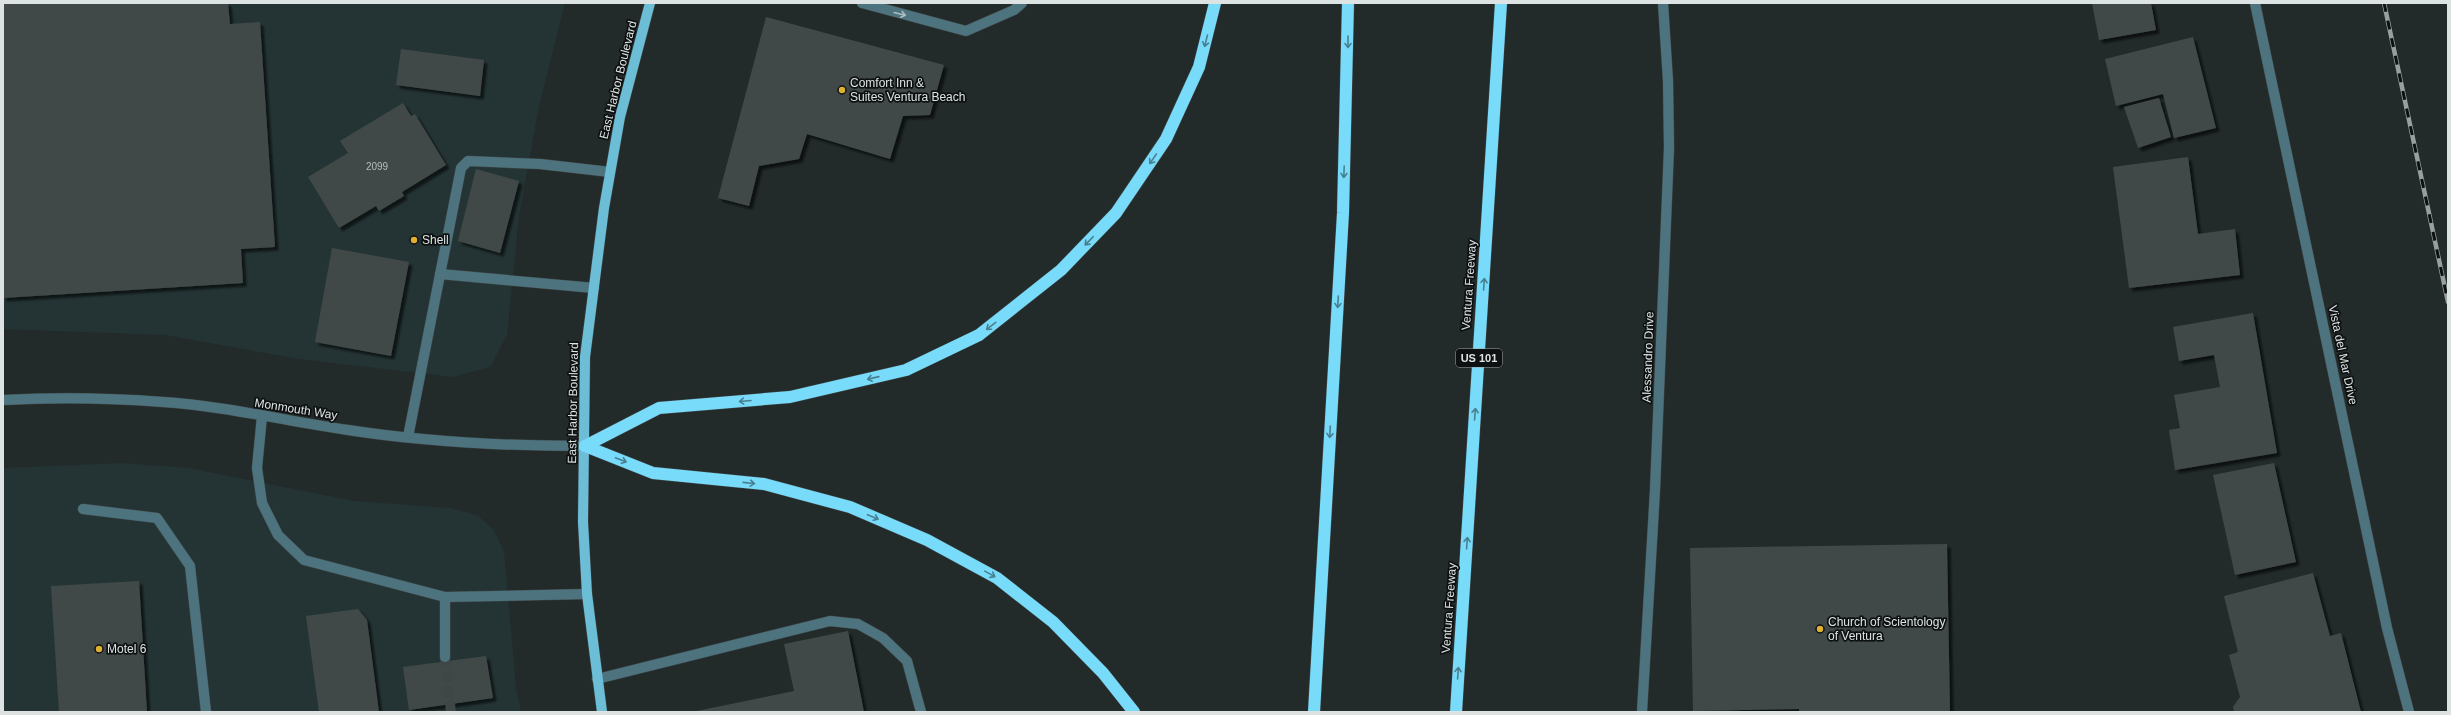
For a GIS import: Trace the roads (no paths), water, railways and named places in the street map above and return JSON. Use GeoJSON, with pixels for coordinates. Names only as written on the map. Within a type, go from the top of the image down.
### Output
{"type":"FeatureCollection","features":[{"type":"Feature","properties":{"kind":"highway"},"geometry":{"type":"LineString","coordinates":[[585,446],[659,408],[790,397],[906,370],[979,335],[1061,270],[1116,213],[1166,139],[1199,67],[1215,3]]}},
{"type":"Feature","properties":{"kind":"highway"},"geometry":{"type":"LineString","coordinates":[[1314,712],[1343,213],[1348,3]]}},
{"type":"Feature","properties":{"kind":"highway","name":"Ventura Freeway"},"geometry":{"type":"LineString","coordinates":[[1456,712],[1501,3]]}},
{"type":"Feature","properties":{"kind":"highway"},"geometry":{"type":"LineString","coordinates":[[585,446],[653,473],[764,484],[850,507],[927,540],[997,578],[1054,622],[1103,673],[1134,712]]}},
{"type":"Feature","properties":{"kind":"main road","name":"East Harbor Boulevard"},"geometry":{"type":"LineString","coordinates":[[602,712],[587,594],[583,522],[585,357],[610,172],[620,117],[650,3]]}},
{"type":"Feature","properties":{"kind":"street"},"geometry":{"type":"LineString","coordinates":[[862,3],[966,31],[1014,10],[1022,3]]}},
{"type":"Feature","properties":{"kind":"street","name":"Alessandro Drive"},"geometry":{"type":"LineString","coordinates":[[1642,712],[1655,482],[1669,148],[1668,81],[1663,3]]}},
{"type":"Feature","properties":{"kind":"street","name":"Vista del Mar Drive"},"geometry":{"type":"LineString","coordinates":[[2255,3],[2387,628],[2409,712]]}},
{"type":"Feature","properties":{"kind":"street"},"geometry":{"type":"LineString","coordinates":[[408,437],[461,168],[468,162],[540,164],[610,172]]}},
{"type":"Feature","properties":{"kind":"street"},"geometry":{"type":"LineString","coordinates":[[440,274],[594,288]]}},
{"type":"Feature","properties":{"kind":"street","name":"Monmouth Way"},"geometry":{"type":"LineString","coordinates":[[3,400],[77,399],[164,402],[348,430],[408,437],[500,446],[585,446]]}},
{"type":"Feature","properties":{"kind":"street"},"geometry":{"type":"LineString","coordinates":[[262,416],[257,468],[262,503],[278,535],[304,560],[444,597],[587,594]]}},
{"type":"Feature","properties":{"kind":"street"},"geometry":{"type":"LineString","coordinates":[[83,509],[157,518],[190,566],[206,712]]}},
{"type":"Feature","properties":{"kind":"street"},"geometry":{"type":"LineString","coordinates":[[444,597],[445,657]]}},
{"type":"Feature","properties":{"kind":"street"},"geometry":{"type":"LineString","coordinates":[[597,679],[830,621],[858,624],[883,638],[907,661],[921,712]]}},
{"type":"Feature","properties":{"kind":"tunnel"},"geometry":{"type":"LineString","coordinates":[[445,657],[451,712]]}},
{"type":"Feature","properties":{"kind":"railway"},"geometry":{"type":"LineString","coordinates":[[2384,3],[2448,302]]}},
{"type":"Feature","properties":{"kind":"place","name":"Comfort Inn & Suites Ventura Beach"},"geometry":{"type":"Point","coordinates":[842,90]}},
{"type":"Feature","properties":{"kind":"place","name":"Shell"},"geometry":{"type":"Point","coordinates":[414,240]}},
{"type":"Feature","properties":{"kind":"place","name":"Church of Scientology of Ventura"},"geometry":{"type":"Point","coordinates":[1820,629]}},
{"type":"Feature","properties":{"kind":"place","name":"Motel 6"},"geometry":{"type":"Point","coordinates":[99,649]}}]}
